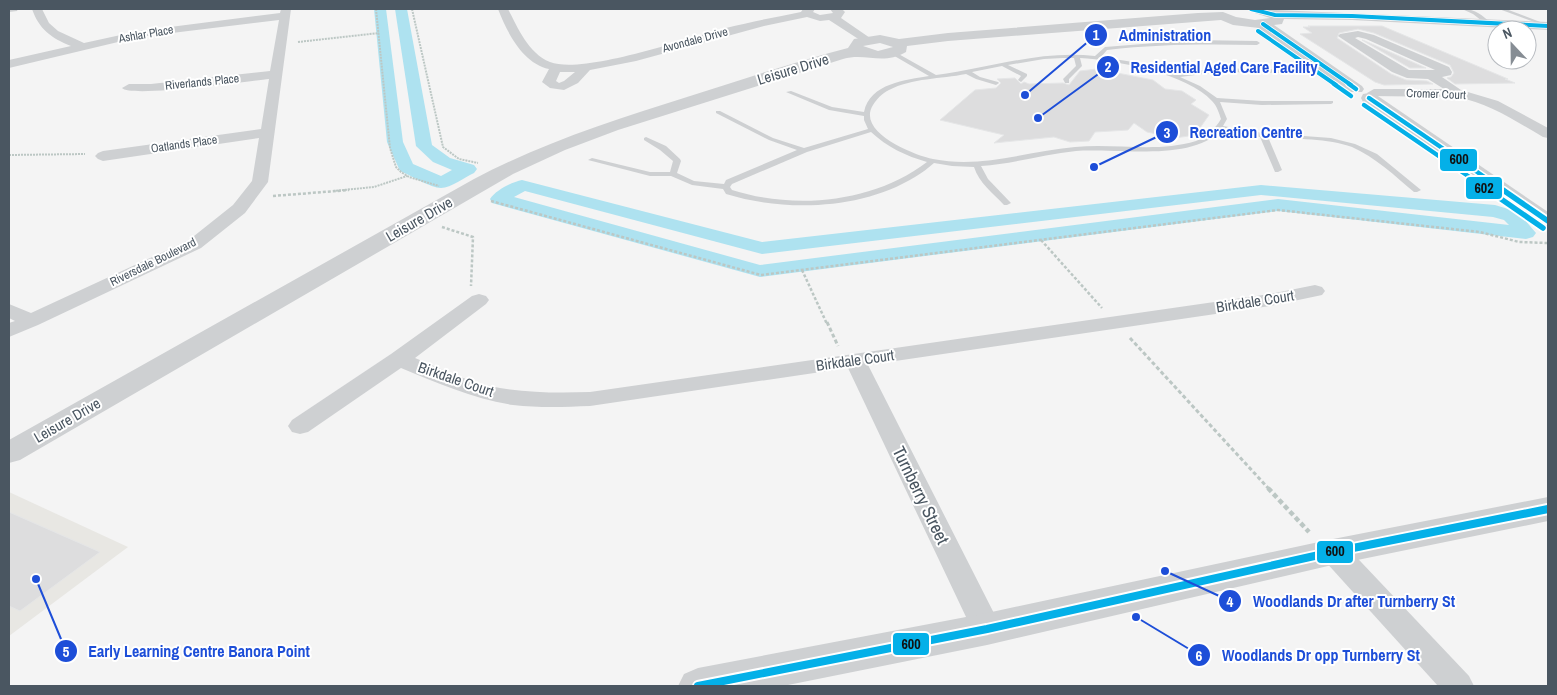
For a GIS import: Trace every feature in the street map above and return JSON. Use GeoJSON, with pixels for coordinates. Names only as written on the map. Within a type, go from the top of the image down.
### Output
{"type":"FeatureCollection","features":[{"type":"Feature","properties":{"kind":"street"},"geometry":{"type":"LineString","coordinates":[[37,9],[41,20],[51,33],[81,46]]}},
{"type":"Feature","properties":{"kind":"street","name":"Avondale Drive"},"geometry":{"type":"LineString","coordinates":[[503,9],[523,46],[554,72],[581,72],[746,26],[808,12],[820,18],[839,11]]}},
{"type":"Feature","properties":{"kind":"street"},"geometry":{"type":"LineString","coordinates":[[1251,9],[1269,20],[1366,93],[1548,222]]}},
{"type":"Feature","properties":{"kind":"street"},"geometry":{"type":"LineString","coordinates":[[839,11],[862,45],[878,55],[896,48],[948,37],[1168,19],[1226,12],[1240,22],[1352,16],[1487,23]]}},
{"type":"Feature","properties":{"kind":"street","name":"Ashlar Place"},"geometry":{"type":"LineString","coordinates":[[9,64],[81,46],[285,12]]}},
{"type":"Feature","properties":{"kind":"street","name":"Riversdale Boulevard"},"geometry":{"type":"LineString","coordinates":[[9,331],[195,244],[239,209],[260,182],[285,12]]}},
{"type":"Feature","properties":{"kind":"street"},"geometry":{"type":"LineString","coordinates":[[1431,76],[1446,72],[1370,36],[1358,34],[1344,36],[1396,69],[1407,74],[1431,76],[1457,92]]}},
{"type":"Feature","properties":{"kind":"street","name":"Leisure Drive"},"geometry":{"type":"LineString","coordinates":[[9,453],[516,164],[614,125],[862,45]]}},
{"type":"Feature","properties":{"kind":"street","name":"Avondale Drive"},"geometry":{"type":"LineString","coordinates":[[554,72],[550,84],[558,86],[571,84],[581,72]]}},
{"type":"Feature","properties":{"kind":"street","name":"Riverlands Place"},"geometry":{"type":"LineString","coordinates":[[129,88],[151,88],[275,74]]}},
{"type":"Feature","properties":{"kind":"street","name":"Cromer Court"},"geometry":{"type":"LineString","coordinates":[[1366,93],[1457,92],[1484,98],[1548,134]]}},
{"type":"Feature","properties":{"kind":"street","name":"Oatlands Place"},"geometry":{"type":"LineString","coordinates":[[102,156],[266,133]]}},
{"type":"Feature","properties":{"kind":"street","name":"Birkdale Court"},"geometry":{"type":"LineString","coordinates":[[399,359],[460,384],[504,396],[551,401],[590,399],[1315,291]]}},
{"type":"Feature","properties":{"kind":"street","name":"Birkdale Court"},"geometry":{"type":"LineString","coordinates":[[300,426],[399,359],[479,300]]}},
{"type":"Feature","properties":{"kind":"street"},"geometry":{"type":"LineString","coordinates":[[9,310],[31,321]]}},
{"type":"Feature","properties":{"kind":"street","name":"Turnberry Street"},"geometry":{"type":"LineString","coordinates":[[850,361],[987,629]]}},
{"type":"Feature","properties":{"kind":"street"},"geometry":{"type":"LineString","coordinates":[[698,686],[987,629],[1331,553],[1548,509]]}},
{"type":"Feature","properties":{"kind":"street"},"geometry":{"type":"LineString","coordinates":[[1331,553],[1458,686]]}},
{"type":"Feature","properties":{"kind":"lane"},"geometry":{"type":"LineString","coordinates":[[1465,9],[1476,13],[1487,22]]}},
{"type":"Feature","properties":{"kind":"lane"},"geometry":{"type":"LineString","coordinates":[[1502,9],[1548,26]]}},
{"type":"Feature","properties":{"kind":"lane"},"geometry":{"type":"LineString","coordinates":[[1097,58],[1105,49],[1129,46],[1194,42],[1257,43]]}},
{"type":"Feature","properties":{"kind":"lane"},"geometry":{"type":"LineString","coordinates":[[896,48],[936,78]]}},
{"type":"Feature","properties":{"kind":"lane"},"geometry":{"type":"LineString","coordinates":[[1215,100],[1224,120],[1220,128],[1213,135],[1200,142],[1180,146],[1075,149],[1016,161],[977,166],[932,161],[894,147],[871,130],[866,121],[866,114],[875,96],[889,88],[907,82],[968,73],[1044,57],[1097,58],[1131,64],[1171,76],[1202,91],[1215,100],[1262,103],[1332,102]]}},
{"type":"Feature","properties":{"kind":"lane"},"geometry":{"type":"LineString","coordinates":[[1066,82],[1066,79],[1079,66],[1077,57]]}},
{"type":"Feature","properties":{"kind":"lane"},"geometry":{"type":"LineString","coordinates":[[1004,65],[1025,75],[1021,80]]}},
{"type":"Feature","properties":{"kind":"lane"},"geometry":{"type":"LineString","coordinates":[[1171,76],[1218,70],[1297,71]]}},
{"type":"Feature","properties":{"kind":"lane"},"geometry":{"type":"LineString","coordinates":[[968,73],[996,83]]}},
{"type":"Feature","properties":{"kind":"lane"},"geometry":{"type":"LineString","coordinates":[[789,92],[832,109],[866,114]]}},
{"type":"Feature","properties":{"kind":"lane"},"geometry":{"type":"LineString","coordinates":[[718,112],[771,139],[804,150]]}},
{"type":"Feature","properties":{"kind":"lane"},"geometry":{"type":"LineString","coordinates":[[1220,128],[1263,135],[1331,140],[1353,145],[1374,156],[1418,190]]}},
{"type":"Feature","properties":{"kind":"lane"},"geometry":{"type":"LineString","coordinates":[[592,160],[650,174],[673,174],[692,183],[726,186],[730,182],[804,150],[871,130]]}},
{"type":"Feature","properties":{"kind":"lane"},"geometry":{"type":"LineString","coordinates":[[1263,135],[1278,170]]}},
{"type":"Feature","properties":{"kind":"lane"},"geometry":{"type":"LineString","coordinates":[[646,139],[673,156],[677,161],[673,174]]}},
{"type":"Feature","properties":{"kind":"lane"},"geometry":{"type":"LineString","coordinates":[[726,186],[729,192],[759,202],[785,203],[824,200],[863,195],[895,186],[910,178],[932,161]]}},
{"type":"Feature","properties":{"kind":"lane"},"geometry":{"type":"LineString","coordinates":[[977,166],[978,171],[986,182],[1007,203]]}},
{"type":"Feature","properties":{"kind":"path"},"geometry":{"type":"LineString","coordinates":[[376,9],[390,148],[396,167],[407,176],[440,186]]}},
{"type":"Feature","properties":{"kind":"path"},"geometry":{"type":"LineString","coordinates":[[412,9],[443,147],[450,155],[466,162],[482,163]]}},
{"type":"Feature","properties":{"kind":"path"},"geometry":{"type":"LineString","coordinates":[[9,155],[77,153],[102,156]]}},
{"type":"Feature","properties":{"kind":"path"},"geometry":{"type":"LineString","coordinates":[[245,201],[275,195],[367,189],[385,186],[407,176]]}},
{"type":"Feature","properties":{"kind":"path"},"geometry":{"type":"LineString","coordinates":[[483,199],[755,275],[1278,210],[1480,232],[1527,243],[1548,243]]}},
{"type":"Feature","properties":{"kind":"path"},"geometry":{"type":"LineString","coordinates":[[442,227],[473,236],[471,286],[479,300]]}},
{"type":"Feature","properties":{"kind":"path"},"geometry":{"type":"LineString","coordinates":[[1040,240],[1331,553]]}},
{"type":"Feature","properties":{"kind":"path"},"geometry":{"type":"LineString","coordinates":[[802,270],[850,361]]}},
{"type":"Feature","properties":{"kind":"shaded area"},"geometry":{"type":"Polygon","coordinates":[[[9,492],[128,547],[9,636],[9,492]]]}},
{"type":"Feature","properties":{"kind":"building"},"geometry":{"type":"Polygon","coordinates":[[[1308,26],[1382,26],[1515,83],[1455,84],[1447,78],[1451,77],[1454,73],[1450,65],[1374,33],[1358,29],[1339,33],[1337,38],[1391,74],[1406,80],[1427,81],[1433,84],[1384,85],[1375,82],[1300,34],[1312,33],[1303,27],[1310,27],[1308,26]]]}},
{"type":"Feature","properties":{"kind":"building"},"geometry":{"type":"Polygon","coordinates":[[[1362,40],[1365,41],[1426,68],[1410,68],[1362,40]]]}},
{"type":"Feature","properties":{"kind":"building"},"geometry":{"type":"Polygon","coordinates":[[[1097,69],[1153,80],[1165,89],[1182,91],[1196,100],[1191,104],[1209,115],[1195,135],[1175,138],[1147,132],[1134,123],[1128,130],[1095,132],[1089,141],[1070,142],[1054,137],[994,143],[1004,135],[940,120],[975,90],[996,88],[1001,83],[997,79],[1015,78],[1021,84],[1024,82],[1029,84],[1063,83],[1069,85],[1080,71],[1097,69]]]}},
{"type":"Feature","properties":{"kind":"building"},"geometry":{"type":"Polygon","coordinates":[[[9,512],[100,552],[20,611],[9,606],[9,512]]]}},
{"type":"Feature","properties":{"kind":"waterway"},"geometry":{"type":"LineString","coordinates":[[380,9],[395,142],[406,167],[441,183],[468,169],[444,161],[424,146],[401,9]]}},
{"type":"Feature","properties":{"kind":"waterway"},"geometry":{"type":"LineString","coordinates":[[522,185],[762,248],[1261,190],[1495,211],[1511,216],[1526,233],[1278,205],[760,271],[499,199],[522,185]]}},
{"type":"Feature","properties":{"kind":"transit line","name":"600"},"geometry":{"type":"LineString","coordinates":[[1251,9],[1275,15],[1352,16],[1548,26]]}},
{"type":"Feature","properties":{"kind":"transit line","name":"600"},"geometry":{"type":"LineString","coordinates":[[1263,24],[1356,89]]}},
{"type":"Feature","properties":{"kind":"transit line","name":"602"},"geometry":{"type":"LineString","coordinates":[[1258,31],[1351,96]]}},
{"type":"Feature","properties":{"kind":"transit line","name":"600"},"geometry":{"type":"LineString","coordinates":[[1369,98],[1548,221]]}},
{"type":"Feature","properties":{"kind":"transit line","name":"602"},"geometry":{"type":"LineString","coordinates":[[1364,105],[1543,228]]}},
{"type":"Feature","properties":{"kind":"transit line","name":"600"},"geometry":{"type":"LineString","coordinates":[[698,686],[987,629],[1328,553],[1548,509]]}},
{"type":"Feature","properties":{"kind":"place","name":"Administration"},"geometry":{"type":"Point","coordinates":[1025,95]}},
{"type":"Feature","properties":{"kind":"place","name":"Residential Aged Care Facility"},"geometry":{"type":"Point","coordinates":[1038,118]}},
{"type":"Feature","properties":{"kind":"place","name":"Recreation Centre"},"geometry":{"type":"Point","coordinates":[1094,167]}},
{"type":"Feature","properties":{"kind":"place","name":"Woodlands Dr after Turnberry St"},"geometry":{"type":"Point","coordinates":[1165,571]}},
{"type":"Feature","properties":{"kind":"place","name":"Early Learning Centre Banora Point"},"geometry":{"type":"Point","coordinates":[36,579]}},
{"type":"Feature","properties":{"kind":"place","name":"Woodlands Dr opp Turnberry St"},"geometry":{"type":"Point","coordinates":[1136,617]}}]}
